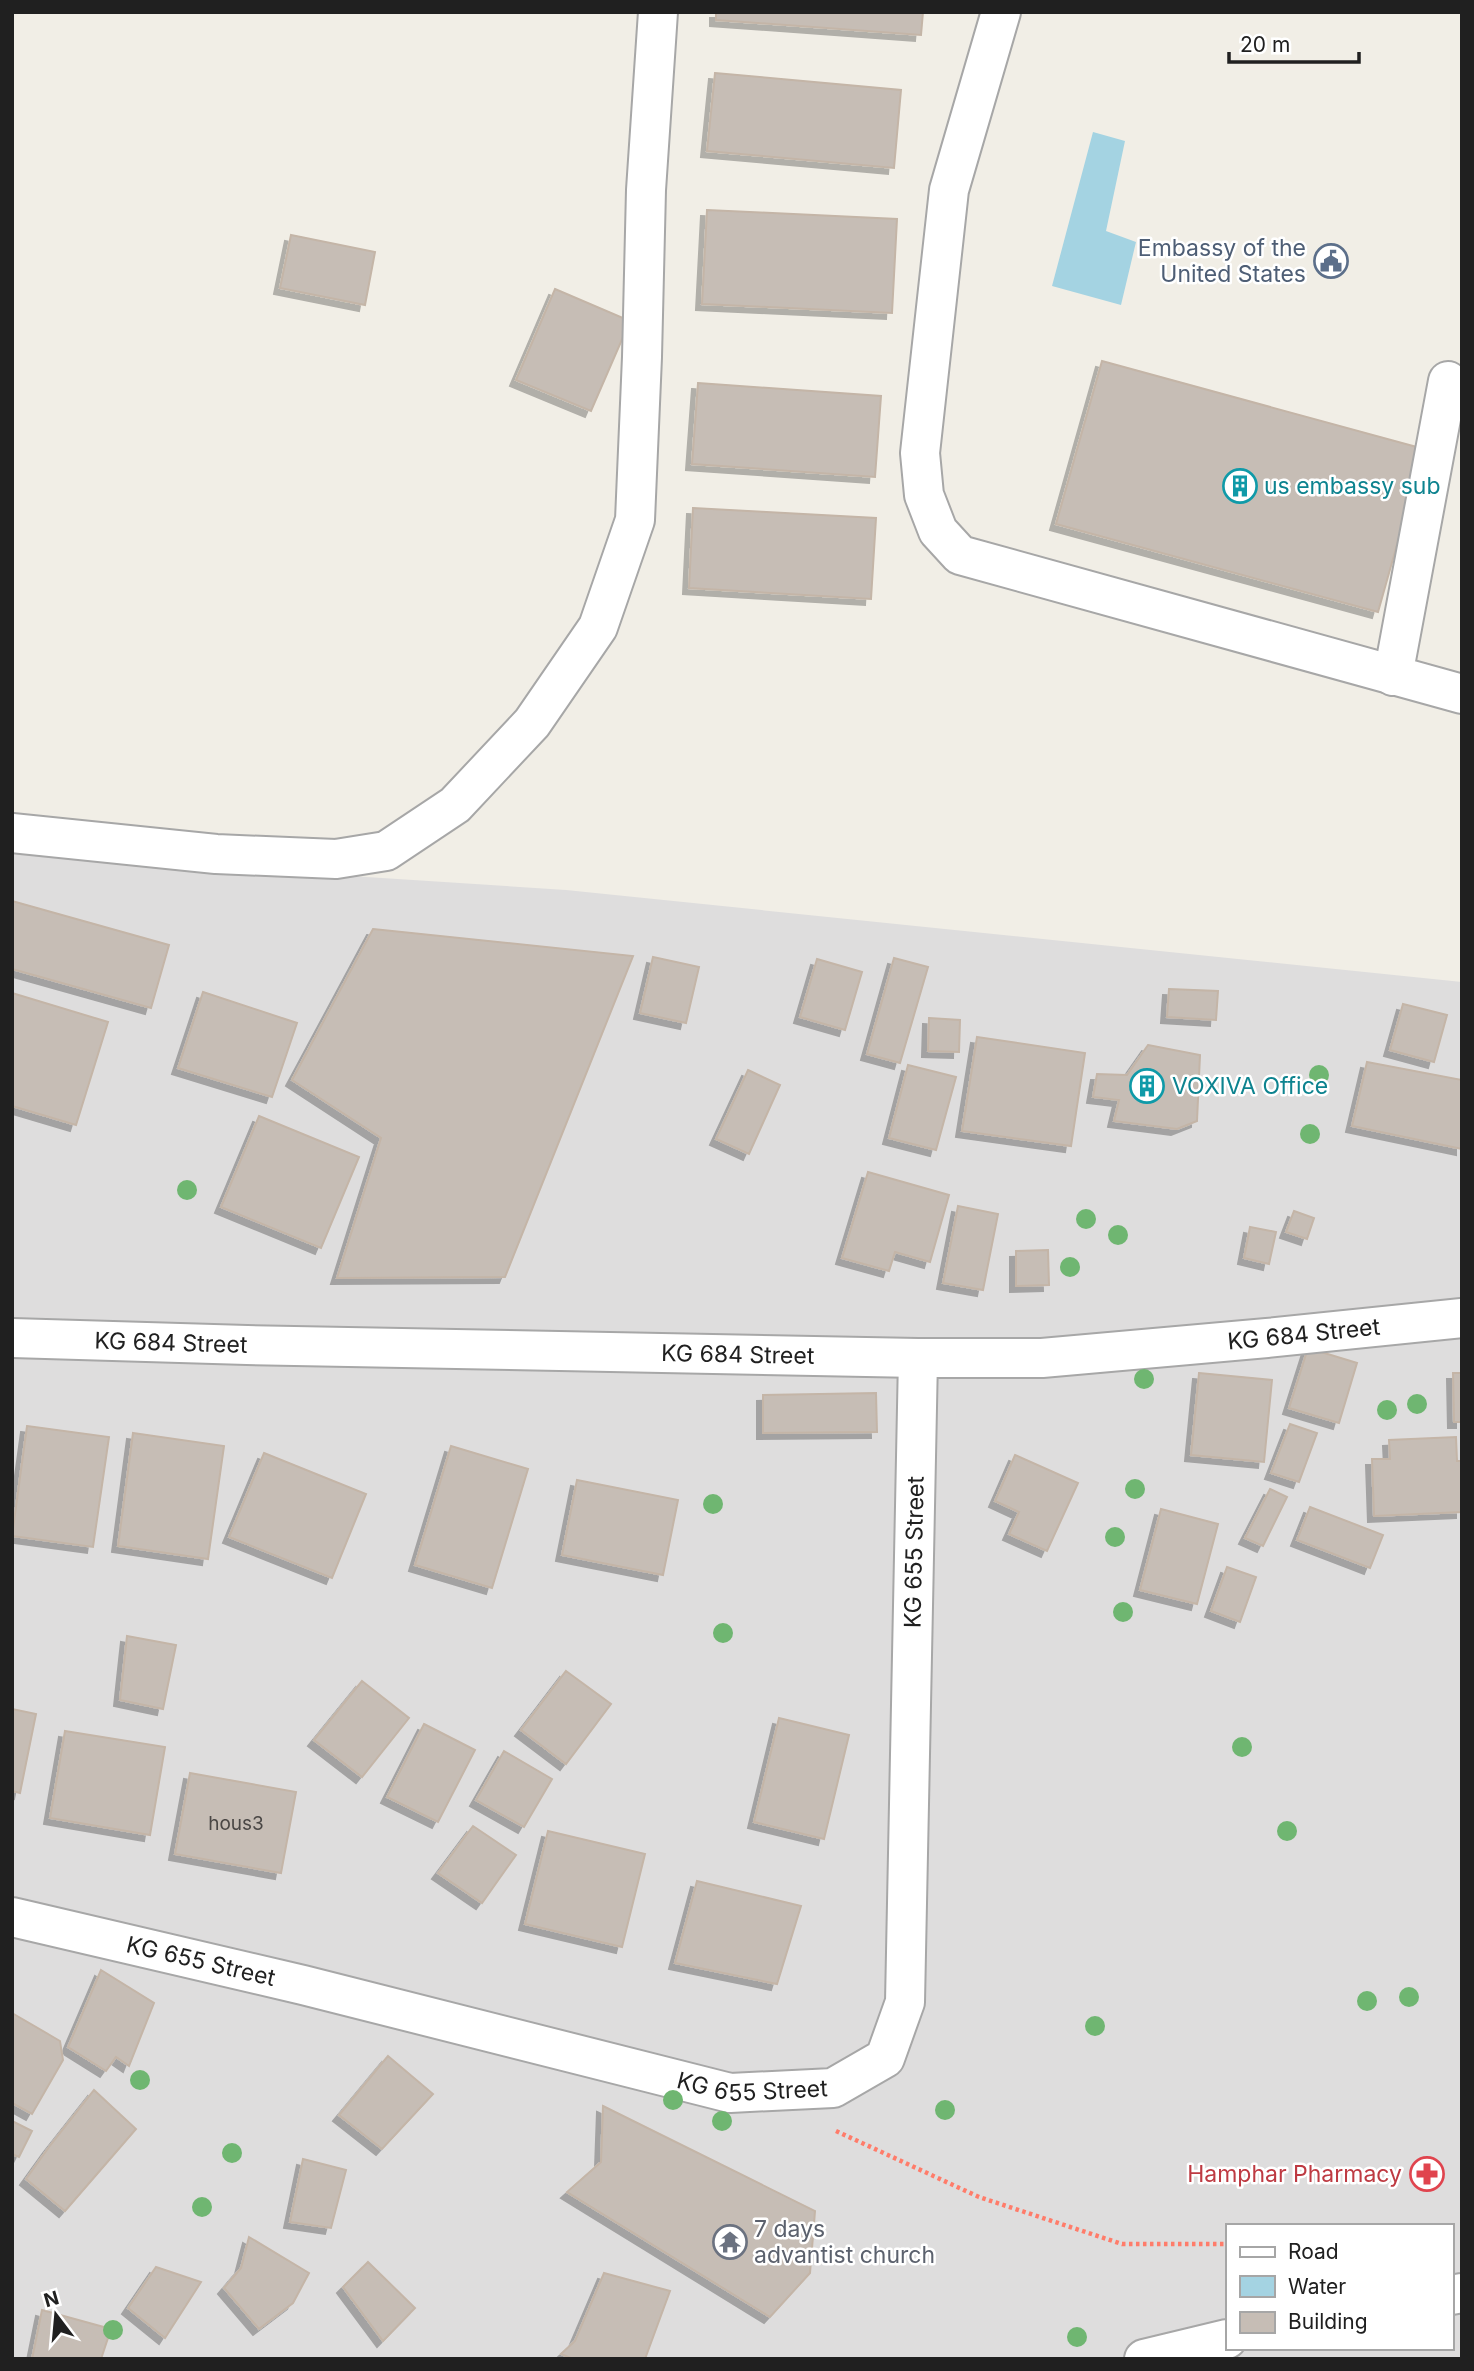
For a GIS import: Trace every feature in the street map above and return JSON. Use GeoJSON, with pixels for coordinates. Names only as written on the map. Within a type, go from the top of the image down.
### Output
{"type":"FeatureCollection","features":[{"type":"Feature","properties":{"kind":"street"},"geometry":{"type":"LineString","coordinates":[[12,833],[216,854],[336,859],[386,851],[454,805],[532,723],[598,627],[635,520],[646,190],[658,12]]}},
{"type":"Feature","properties":{"kind":"street"},"geometry":{"type":"LineString","coordinates":[[1001,12],[949,190],[920,453],[924,495],[938,531],[960,555],[1462,694]]}},
{"type":"Feature","properties":{"kind":"street"},"geometry":{"type":"LineString","coordinates":[[1393,676],[1448,381]]}},
{"type":"Feature","properties":{"kind":"street","name":"KG 684 Street"},"geometry":{"type":"LineString","coordinates":[[12,1338],[918,1358],[1042,1357],[1462,1318]]}},
{"type":"Feature","properties":{"kind":"street","name":"KG 655 Street"},"geometry":{"type":"LineString","coordinates":[[12,1917],[303,1985],[730,2093],[833,2088],[885,2058],[905,2002],[918,1358]]}},
{"type":"Feature","properties":{"kind":"street"},"geometry":{"type":"LineString","coordinates":[[1144,2359],[1226,2339]]}},
{"type":"Feature","properties":{"kind":"path"},"geometry":{"type":"LineString","coordinates":[[825,2126],[979,2197],[1122,2244],[1226,2244]]}},
{"type":"Feature","properties":{"kind":"shaded area"},"geometry":{"type":"Polygon","coordinates":[[[12,854],[566,890],[1462,982],[1462,2359],[12,2359],[12,854]]]}},
{"type":"Feature","properties":{"kind":"water"},"geometry":{"type":"Polygon","coordinates":[[[1093,132],[1125,141],[1106,231],[1136,242],[1121,305],[1052,286],[1093,132]]]}},
{"type":"Feature","properties":{"kind":"building"},"geometry":{"type":"Polygon","coordinates":[[[716,12],[923,12],[921,35],[716,20],[716,12]]]}},
{"type":"Feature","properties":{"kind":"building"},"geometry":{"type":"Polygon","coordinates":[[[715,73],[901,90],[894,168],[707,151],[715,73]]]}},
{"type":"Feature","properties":{"kind":"building"},"geometry":{"type":"Polygon","coordinates":[[[707,210],[897,219],[892,313],[702,304],[707,210]]]}},
{"type":"Feature","properties":{"kind":"building"},"geometry":{"type":"Polygon","coordinates":[[[291,235],[375,252],[365,305],[280,288],[291,235]]]}},
{"type":"Feature","properties":{"kind":"building"},"geometry":{"type":"Polygon","coordinates":[[[555,289],[630,321],[591,411],[516,380],[555,289]]]}},
{"type":"Feature","properties":{"kind":"building","name":"us embassy sub"},"geometry":{"type":"Polygon","coordinates":[[[1102,361],[1424,449],[1378,612],[1056,524],[1102,361]]]}},
{"type":"Feature","properties":{"kind":"building"},"geometry":{"type":"Polygon","coordinates":[[[698,383],[881,396],[875,477],[692,464],[698,383]]]}},
{"type":"Feature","properties":{"kind":"building"},"geometry":{"type":"Polygon","coordinates":[[[693,508],[876,518],[871,599],[689,588],[693,508]]]}},
{"type":"Feature","properties":{"kind":"building"},"geometry":{"type":"Polygon","coordinates":[[[12,901],[169,945],[151,1008],[12,969],[12,901]]]}},
{"type":"Feature","properties":{"kind":"building"},"geometry":{"type":"Polygon","coordinates":[[[373,929],[633,956],[505,1277],[337,1278],[381,1138],[292,1080],[373,929]]]}},
{"type":"Feature","properties":{"kind":"building"},"geometry":{"type":"Polygon","coordinates":[[[653,957],[699,967],[686,1023],[640,1013],[653,957]]]}},
{"type":"Feature","properties":{"kind":"building"},"geometry":{"type":"Polygon","coordinates":[[[894,958],[928,967],[900,1063],[867,1054],[894,958]]]}},
{"type":"Feature","properties":{"kind":"building"},"geometry":{"type":"Polygon","coordinates":[[[817,959],[862,972],[845,1030],[800,1017],[817,959]]]}},
{"type":"Feature","properties":{"kind":"building"},"geometry":{"type":"Polygon","coordinates":[[[1169,989],[1218,991],[1216,1020],[1167,1017],[1169,989]]]}},
{"type":"Feature","properties":{"kind":"building"},"geometry":{"type":"Polygon","coordinates":[[[203,992],[297,1023],[272,1097],[178,1068],[203,992]]]}},
{"type":"Feature","properties":{"kind":"building"},"geometry":{"type":"Polygon","coordinates":[[[12,993],[108,1022],[76,1125],[12,1106],[12,993]]]}},
{"type":"Feature","properties":{"kind":"building"},"geometry":{"type":"Polygon","coordinates":[[[1403,1004],[1447,1015],[1434,1062],[1390,1050],[1403,1004]]]}},
{"type":"Feature","properties":{"kind":"building"},"geometry":{"type":"Polygon","coordinates":[[[929,1018],[960,1020],[959,1052],[928,1051],[929,1018]]]}},
{"type":"Feature","properties":{"kind":"building"},"geometry":{"type":"Polygon","coordinates":[[[977,1037],[1085,1053],[1071,1146],[962,1131],[977,1037]]]}},
{"type":"Feature","properties":{"kind":"building","name":"VOXIVA Office"},"geometry":{"type":"Polygon","coordinates":[[[1148,1045],[1200,1055],[1197,1121],[1177,1129],[1114,1121],[1119,1100],[1093,1097],[1097,1074],[1127,1075],[1148,1045]]]}},
{"type":"Feature","properties":{"kind":"building"},"geometry":{"type":"Polygon","coordinates":[[[1367,1062],[1462,1080],[1462,1149],[1352,1126],[1367,1062]]]}},
{"type":"Feature","properties":{"kind":"building"},"geometry":{"type":"Polygon","coordinates":[[[908,1065],[956,1077],[936,1150],[889,1138],[908,1065]]]}},
{"type":"Feature","properties":{"kind":"building"},"geometry":{"type":"Polygon","coordinates":[[[748,1070],[780,1085],[749,1154],[716,1139],[748,1070]]]}},
{"type":"Feature","properties":{"kind":"building"},"geometry":{"type":"Polygon","coordinates":[[[259,1116],[359,1157],[321,1248],[221,1207],[259,1116]]]}},
{"type":"Feature","properties":{"kind":"building"},"geometry":{"type":"Polygon","coordinates":[[[868,1172],[949,1195],[930,1262],[895,1252],[889,1271],[842,1258],[868,1172]]]}},
{"type":"Feature","properties":{"kind":"building"},"geometry":{"type":"Polygon","coordinates":[[[958,1206],[998,1214],[983,1290],[943,1283],[958,1206]]]}},
{"type":"Feature","properties":{"kind":"building"},"geometry":{"type":"Polygon","coordinates":[[[1294,1211],[1314,1218],[1307,1239],[1286,1232],[1294,1211]]]}},
{"type":"Feature","properties":{"kind":"building"},"geometry":{"type":"Polygon","coordinates":[[[1250,1227],[1276,1232],[1269,1264],[1244,1258],[1250,1227]]]}},
{"type":"Feature","properties":{"kind":"building"},"geometry":{"type":"Polygon","coordinates":[[[1048,1250],[1049,1285],[1016,1286],[1016,1251],[1048,1250]]]}},
{"type":"Feature","properties":{"kind":"building"},"geometry":{"type":"Polygon","coordinates":[[[1308,1348],[1357,1363],[1339,1423],[1289,1408],[1308,1348]]]}},
{"type":"Feature","properties":{"kind":"building"},"geometry":{"type":"Polygon","coordinates":[[[1199,1373],[1272,1380],[1264,1462],[1191,1455],[1199,1373]]]}},
{"type":"Feature","properties":{"kind":"building"},"geometry":{"type":"Polygon","coordinates":[[[1453,1373],[1462,1373],[1462,1422],[1454,1422],[1453,1373]]]}},
{"type":"Feature","properties":{"kind":"building"},"geometry":{"type":"Polygon","coordinates":[[[876,1393],[877,1432],[763,1433],[763,1395],[876,1393]]]}},
{"type":"Feature","properties":{"kind":"building"},"geometry":{"type":"Polygon","coordinates":[[[1290,1424],[1317,1433],[1299,1482],[1271,1473],[1290,1424]]]}},
{"type":"Feature","properties":{"kind":"building"},"geometry":{"type":"Polygon","coordinates":[[[27,1426],[109,1437],[93,1547],[12,1536],[27,1426]]]}},
{"type":"Feature","properties":{"kind":"building"},"geometry":{"type":"Polygon","coordinates":[[[133,1433],[224,1446],[208,1559],[118,1546],[133,1433]]]}},
{"type":"Feature","properties":{"kind":"building"},"geometry":{"type":"Polygon","coordinates":[[[1456,1437],[1457,1461],[1462,1461],[1462,1512],[1374,1516],[1372,1459],[1390,1459],[1389,1440],[1456,1437]]]}},
{"type":"Feature","properties":{"kind":"building"},"geometry":{"type":"Polygon","coordinates":[[[451,1446],[528,1469],[492,1588],[415,1565],[451,1446]]]}},
{"type":"Feature","properties":{"kind":"building"},"geometry":{"type":"Polygon","coordinates":[[[264,1453],[366,1494],[332,1578],[229,1537],[264,1453]]]}},
{"type":"Feature","properties":{"kind":"building"},"geometry":{"type":"Polygon","coordinates":[[[1015,1455],[1078,1483],[1047,1551],[1009,1534],[1019,1512],[995,1501],[1015,1455]]]}},
{"type":"Feature","properties":{"kind":"building"},"geometry":{"type":"Polygon","coordinates":[[[577,1480],[678,1500],[663,1575],[562,1555],[577,1480]]]}},
{"type":"Feature","properties":{"kind":"building"},"geometry":{"type":"Polygon","coordinates":[[[1270,1489],[1287,1497],[1263,1546],[1245,1538],[1270,1489]]]}},
{"type":"Feature","properties":{"kind":"building"},"geometry":{"type":"Polygon","coordinates":[[[1310,1507],[1383,1535],[1370,1568],[1297,1540],[1310,1507]]]}},
{"type":"Feature","properties":{"kind":"building"},"geometry":{"type":"Polygon","coordinates":[[[1161,1509],[1218,1524],[1197,1604],[1140,1590],[1161,1509]]]}},
{"type":"Feature","properties":{"kind":"building"},"geometry":{"type":"Polygon","coordinates":[[[1227,1567],[1256,1577],[1240,1622],[1211,1611],[1227,1567]]]}},
{"type":"Feature","properties":{"kind":"building"},"geometry":{"type":"Polygon","coordinates":[[[127,1636],[176,1645],[163,1709],[120,1700],[127,1636]]]}},
{"type":"Feature","properties":{"kind":"building"},"geometry":{"type":"Polygon","coordinates":[[[566,1671],[611,1704],[566,1764],[521,1730],[566,1671]]]}},
{"type":"Feature","properties":{"kind":"building"},"geometry":{"type":"Polygon","coordinates":[[[362,1681],[409,1718],[362,1777],[314,1740],[362,1681]]]}},
{"type":"Feature","properties":{"kind":"building"},"geometry":{"type":"Polygon","coordinates":[[[12,1709],[36,1714],[20,1793],[12,1791],[12,1709]]]}},
{"type":"Feature","properties":{"kind":"building"},"geometry":{"type":"Polygon","coordinates":[[[779,1718],[849,1735],[824,1839],[754,1822],[779,1718]]]}},
{"type":"Feature","properties":{"kind":"building"},"geometry":{"type":"Polygon","coordinates":[[[424,1724],[475,1750],[438,1822],[387,1797],[424,1724]]]}},
{"type":"Feature","properties":{"kind":"building"},"geometry":{"type":"Polygon","coordinates":[[[65,1731],[165,1747],[150,1835],[50,1818],[65,1731]]]}},
{"type":"Feature","properties":{"kind":"building"},"geometry":{"type":"Polygon","coordinates":[[[504,1751],[552,1779],[524,1827],[476,1800],[504,1751]]]}},
{"type":"Feature","properties":{"kind":"building"},"geometry":{"type":"Polygon","coordinates":[[[190,1773],[296,1792],[281,1873],[175,1854],[190,1773]]]}},
{"type":"Feature","properties":{"kind":"building"},"geometry":{"type":"Polygon","coordinates":[[[473,1826],[516,1855],[482,1903],[438,1873],[473,1826]]]}},
{"type":"Feature","properties":{"kind":"building"},"geometry":{"type":"Polygon","coordinates":[[[548,1831],[645,1854],[622,1947],[525,1924],[548,1831]]]}},
{"type":"Feature","properties":{"kind":"building"},"geometry":{"type":"Polygon","coordinates":[[[697,1881],[801,1906],[777,1984],[675,1963],[697,1881]]]}},
{"type":"Feature","properties":{"kind":"building"},"geometry":{"type":"Polygon","coordinates":[[[101,1970],[154,2003],[129,2066],[116,2057],[106,2071],[68,2047],[101,1970]]]}},
{"type":"Feature","properties":{"kind":"building"},"geometry":{"type":"Polygon","coordinates":[[[12,2013],[60,2041],[63,2060],[32,2114],[12,2103],[12,2013]]]}},
{"type":"Feature","properties":{"kind":"building"},"geometry":{"type":"Polygon","coordinates":[[[388,2056],[433,2094],[382,2149],[339,2115],[388,2056]]]}},
{"type":"Feature","properties":{"kind":"building"},"geometry":{"type":"Polygon","coordinates":[[[94,2090],[136,2129],[65,2211],[26,2179],[94,2090]]]}},
{"type":"Feature","properties":{"kind":"building","name":"7 days advantist church"},"geometry":{"type":"Polygon","coordinates":[[[603,2106],[815,2211],[810,2273],[770,2317],[567,2192],[601,2162],[603,2106]]]}},
{"type":"Feature","properties":{"kind":"building"},"geometry":{"type":"Polygon","coordinates":[[[12,2121],[32,2131],[19,2157],[12,2154],[12,2121]]]}},
{"type":"Feature","properties":{"kind":"building"},"geometry":{"type":"Polygon","coordinates":[[[303,2159],[346,2170],[331,2228],[290,2222],[303,2159]]]}},
{"type":"Feature","properties":{"kind":"building"},"geometry":{"type":"Polygon","coordinates":[[[249,2237],[309,2273],[293,2303],[259,2329],[224,2288],[241,2268],[249,2237]]]}},
{"type":"Feature","properties":{"kind":"building"},"geometry":{"type":"Polygon","coordinates":[[[368,2262],[415,2308],[383,2341],[343,2287],[368,2262]]]}},
{"type":"Feature","properties":{"kind":"building"},"geometry":{"type":"Polygon","coordinates":[[[156,2267],[201,2282],[165,2338],[128,2308],[156,2267]]]}},
{"type":"Feature","properties":{"kind":"building"},"geometry":{"type":"Polygon","coordinates":[[[604,2273],[670,2291],[645,2359],[573,2359],[561,2354],[575,2341],[604,2273]]]}},
{"type":"Feature","properties":{"kind":"building"},"geometry":{"type":"Polygon","coordinates":[[[42,2310],[111,2329],[101,2359],[32,2359],[42,2310]]]}},
{"type":"Feature","properties":{"kind":"place","name":"Embassy of the United States"},"geometry":{"type":"Point","coordinates":[1331,261]}},
{"type":"Feature","properties":{"kind":"place","name":"us embassy sub"},"geometry":{"type":"Point","coordinates":[1240,486]}},
{"type":"Feature","properties":{"kind":"place","name":"VOXIVA Office"},"geometry":{"type":"Point","coordinates":[1147,1086]}},
{"type":"Feature","properties":{"kind":"place","name":"Hamphar Pharmacy"},"geometry":{"type":"Point","coordinates":[1427,2174]}},
{"type":"Feature","properties":{"kind":"place","name":"7 days advantist church"},"geometry":{"type":"Point","coordinates":[730,2242]}}]}
